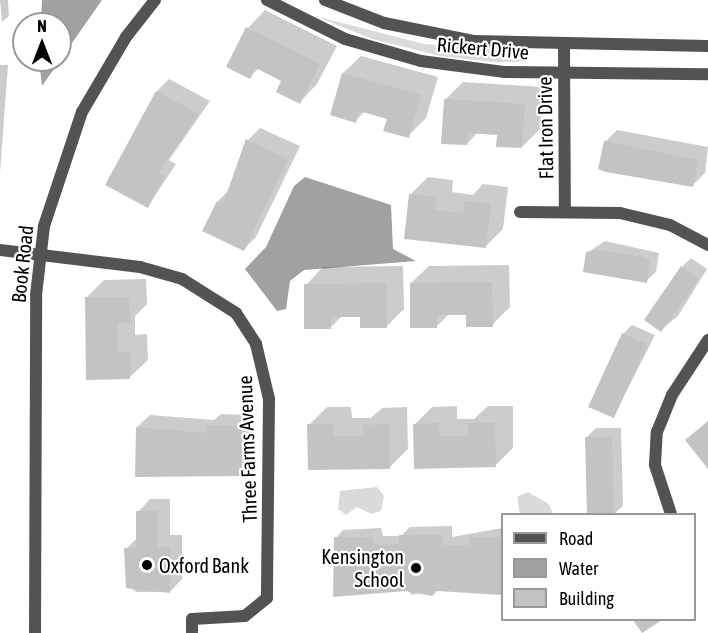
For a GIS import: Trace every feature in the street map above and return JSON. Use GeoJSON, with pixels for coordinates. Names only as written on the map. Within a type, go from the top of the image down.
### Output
{"type":"FeatureCollection","features":[{"type":"Feature","properties":{"kind":"street","name":"Book Road"},"geometry":{"type":"LineString","coordinates":[[35,633],[39,255],[51,195],[82,112],[120,46],[155,0]]}},
{"type":"Feature","properties":{"kind":"street","name":"Rickert Drive"},"geometry":{"type":"LineString","coordinates":[[267,0],[345,39],[421,61],[563,72],[708,74]]}},
{"type":"Feature","properties":{"kind":"street","name":"Rickert Drive"},"geometry":{"type":"LineString","coordinates":[[325,0],[431,34],[564,45],[708,46]]}},
{"type":"Feature","properties":{"kind":"street","name":"Flat Iron Drive"},"geometry":{"type":"LineString","coordinates":[[564,45],[565,211]]}},
{"type":"Feature","properties":{"kind":"street"},"geometry":{"type":"LineString","coordinates":[[520,212],[565,211],[651,219],[708,245]]}},
{"type":"Feature","properties":{"kind":"street","name":"Three Farms Avenue"},"geometry":{"type":"LineString","coordinates":[[0,250],[140,267],[182,279],[236,313],[256,344],[269,399],[267,598],[245,616],[192,618],[192,633]]}},
{"type":"Feature","properties":{"kind":"street"},"geometry":{"type":"LineString","coordinates":[[672,513],[655,465],[657,432],[672,395],[708,340]]}},
{"type":"Feature","properties":{"kind":"shaded area"},"geometry":{"type":"Polygon","coordinates":[[[315,16],[424,44],[521,51],[524,57],[519,62],[494,62],[440,56],[372,39],[315,16]]]}},
{"type":"Feature","properties":{"kind":"shaded area"},"geometry":{"type":"Polygon","coordinates":[[[377,487],[384,496],[381,511],[371,514],[357,507],[346,515],[338,509],[340,491],[377,487]]]}},
{"type":"Feature","properties":{"kind":"shaded area"},"geometry":{"type":"Polygon","coordinates":[[[528,492],[549,504],[553,513],[520,513],[517,497],[528,492]]]}},
{"type":"Feature","properties":{"kind":"water"},"geometry":{"type":"Polygon","coordinates":[[[42,0],[102,0],[72,43],[72,12],[42,12],[42,0]]]}},
{"type":"Feature","properties":{"kind":"water"},"geometry":{"type":"Polygon","coordinates":[[[40,72],[52,72],[42,86],[40,72]]]}},
{"type":"Feature","properties":{"kind":"water"},"geometry":{"type":"Polygon","coordinates":[[[305,177],[391,205],[393,249],[416,261],[304,270],[290,281],[286,309],[277,311],[245,269],[266,247],[294,186],[305,177]]]}},
{"type":"Feature","properties":{"kind":"building"},"geometry":{"type":"Polygon","coordinates":[[[246,27],[320,64],[300,104],[276,92],[281,81],[256,68],[250,79],[226,67],[246,27]]]}},
{"type":"Feature","properties":{"kind":"building"},"geometry":{"type":"Polygon","coordinates":[[[342,73],[421,95],[409,138],[383,131],[387,119],[359,111],[356,123],[330,115],[342,73]]]}},
{"type":"Feature","properties":{"kind":"building"},"geometry":{"type":"Polygon","coordinates":[[[156,91],[199,114],[158,173],[165,176],[148,208],[105,185],[156,91]]]}},
{"type":"Feature","properties":{"kind":"building"},"geometry":{"type":"Polygon","coordinates":[[[444,99],[525,104],[522,148],[496,147],[497,135],[468,133],[467,145],[441,144],[444,99]]]}},
{"type":"Feature","properties":{"kind":"building"},"geometry":{"type":"Polygon","coordinates":[[[246,139],[288,159],[244,251],[202,231],[217,201],[223,204],[246,139]]]}},
{"type":"Feature","properties":{"kind":"building"},"geometry":{"type":"Polygon","coordinates":[[[604,141],[698,160],[693,187],[598,169],[604,141]]]}},
{"type":"Feature","properties":{"kind":"building"},"geometry":{"type":"Polygon","coordinates":[[[409,194],[436,197],[435,210],[463,213],[464,201],[491,204],[486,248],[404,239],[409,194]]]}},
{"type":"Feature","properties":{"kind":"building"},"geometry":{"type":"Polygon","coordinates":[[[595,250],[643,257],[650,262],[647,283],[583,272],[586,252],[595,250]]]}},
{"type":"Feature","properties":{"kind":"building"},"geometry":{"type":"Polygon","coordinates":[[[681,266],[699,279],[661,332],[644,320],[681,266]]]}},
{"type":"Feature","properties":{"kind":"building"},"geometry":{"type":"Polygon","coordinates":[[[492,282],[493,327],[466,327],[466,315],[437,315],[437,328],[410,328],[410,283],[492,282]]]}},
{"type":"Feature","properties":{"kind":"building"},"geometry":{"type":"Polygon","coordinates":[[[386,283],[387,328],[360,328],[360,317],[331,317],[331,329],[304,329],[304,284],[386,283]]]}},
{"type":"Feature","properties":{"kind":"building"},"geometry":{"type":"Polygon","coordinates":[[[85,297],[129,297],[130,323],[118,323],[118,352],[130,352],[130,379],[86,380],[85,297]]]}},
{"type":"Feature","properties":{"kind":"building"},"geometry":{"type":"Polygon","coordinates":[[[622,333],[647,344],[614,418],[588,407],[622,333]]]}},
{"type":"Feature","properties":{"kind":"building"},"geometry":{"type":"Polygon","coordinates":[[[708,421],[708,469],[685,440],[708,421]]]}},
{"type":"Feature","properties":{"kind":"building"},"geometry":{"type":"Polygon","coordinates":[[[439,423],[440,436],[468,436],[468,423],[495,423],[496,467],[414,469],[413,424],[439,423]]]}},
{"type":"Feature","properties":{"kind":"building"},"geometry":{"type":"Polygon","coordinates":[[[307,424],[334,424],[334,436],[363,436],[363,425],[390,424],[390,469],[308,470],[307,424]]]}},
{"type":"Feature","properties":{"kind":"building"},"geometry":{"type":"Polygon","coordinates":[[[207,425],[242,426],[242,476],[135,477],[136,427],[206,433],[207,425]]]}},
{"type":"Feature","properties":{"kind":"building"},"geometry":{"type":"Polygon","coordinates":[[[585,437],[612,437],[614,513],[587,513],[585,437]]]}},
{"type":"Feature","properties":{"kind":"building","name":"Oxford Bank"},"geometry":{"type":"Polygon","coordinates":[[[136,511],[158,511],[158,547],[170,547],[170,593],[126,588],[124,548],[136,548],[136,511]]]}},
{"type":"Feature","properties":{"kind":"building","name":"Kensington School"},"geometry":{"type":"Polygon","coordinates":[[[399,535],[443,535],[443,545],[469,545],[469,537],[501,537],[501,595],[437,591],[432,596],[406,591],[333,597],[334,537],[372,537],[374,545],[399,544],[399,535]]]}},
{"type":"Feature","properties":{"kind":"building"},"geometry":{"type":"Polygon","coordinates":[[[634,621],[660,621],[642,633],[634,621]]]}},
{"type":"Feature","properties":{"kind":"place","name":"Oxford Bank"},"geometry":{"type":"Point","coordinates":[147,565]}},
{"type":"Feature","properties":{"kind":"place","name":"Kensington School"},"geometry":{"type":"Point","coordinates":[416,568]}}]}
